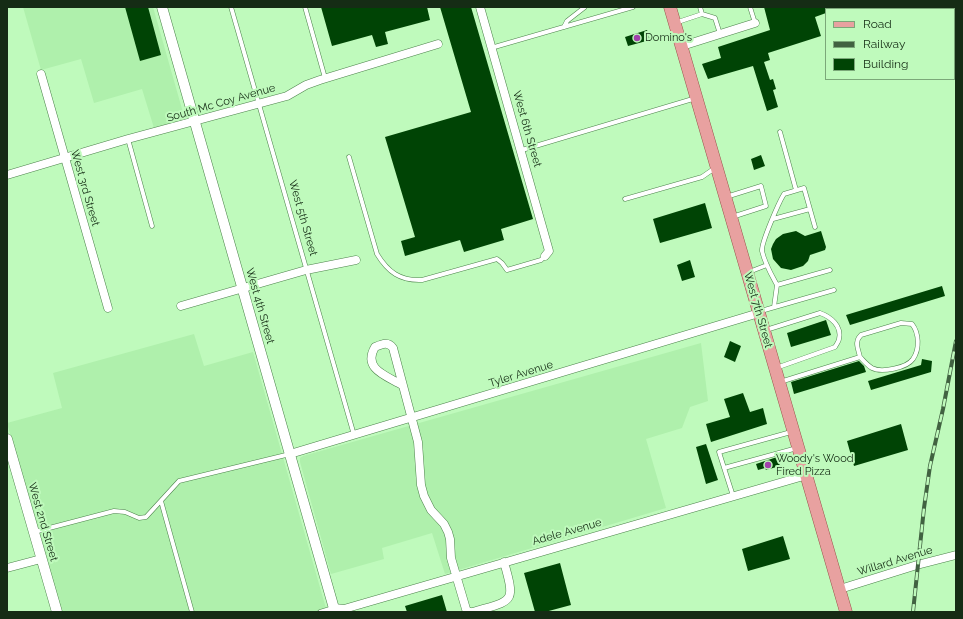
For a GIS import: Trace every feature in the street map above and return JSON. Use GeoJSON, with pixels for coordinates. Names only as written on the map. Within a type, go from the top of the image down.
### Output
{"type":"FeatureCollection","features":[{"type":"Feature","properties":{"kind":"main road","name":"West 7th Street"},"geometry":{"type":"LineString","coordinates":[[670,7],[846,612]]}},
{"type":"Feature","properties":{"kind":"street","name":"West 4th Street"},"geometry":{"type":"LineString","coordinates":[[162,7],[334,610]]}},
{"type":"Feature","properties":{"kind":"street","name":"West 6th Street"},"geometry":{"type":"LineString","coordinates":[[480,7],[522,150],[549,251],[545,256]]}},
{"type":"Feature","properties":{"kind":"street"},"geometry":{"type":"LineString","coordinates":[[682,46],[754,24]]}},
{"type":"Feature","properties":{"kind":"street","name":"South Mc Coy Avenue"},"geometry":{"type":"LineString","coordinates":[[7,175],[287,96],[306,85],[325,78],[438,44]]}},
{"type":"Feature","properties":{"kind":"street","name":"West 3rd Street"},"geometry":{"type":"LineString","coordinates":[[41,74],[108,308]]}},
{"type":"Feature","properties":{"kind":"street"},"geometry":{"type":"LineString","coordinates":[[181,306],[306,270],[356,260]]}},
{"type":"Feature","properties":{"kind":"street","name":"Tyler Avenue"},"geometry":{"type":"LineString","coordinates":[[290,454],[759,312]]}},
{"type":"Feature","properties":{"kind":"street"},"geometry":{"type":"LineString","coordinates":[[402,385],[375,370],[371,357],[375,347],[387,343],[391,344],[394,348],[402,385],[418,442],[421,485],[424,496],[431,510],[444,524],[448,532],[456,575],[468,612],[504,603],[510,598],[510,582],[504,562]]}},
{"type":"Feature","properties":{"kind":"street","name":"West 2nd Street"},"geometry":{"type":"LineString","coordinates":[[7,439],[56,612]]}},
{"type":"Feature","properties":{"kind":"street","name":"Adele Avenue"},"geometry":{"type":"LineString","coordinates":[[334,610],[344,609],[456,575],[807,475]]}},
{"type":"Feature","properties":{"kind":"street","name":"Willard Avenue"},"geometry":{"type":"LineString","coordinates":[[840,589],[956,554]]}},
{"type":"Feature","properties":{"kind":"street"},"geometry":{"type":"LineString","coordinates":[[7,568],[41,559]]}},
{"type":"Feature","properties":{"kind":"lane","name":"West 5th Street"},"geometry":{"type":"LineString","coordinates":[[231,7],[354,435]]}},
{"type":"Feature","properties":{"kind":"lane"},"geometry":{"type":"LineString","coordinates":[[305,7],[325,78]]}},
{"type":"Feature","properties":{"kind":"lane"},"geometry":{"type":"LineString","coordinates":[[564,27],[567,21],[585,7]]}},
{"type":"Feature","properties":{"kind":"lane"},"geometry":{"type":"LineString","coordinates":[[491,48],[633,7]]}},
{"type":"Feature","properties":{"kind":"lane"},"geometry":{"type":"LineString","coordinates":[[700,7],[702,14]]}},
{"type":"Feature","properties":{"kind":"lane"},"geometry":{"type":"LineString","coordinates":[[750,7],[754,24]]}},
{"type":"Feature","properties":{"kind":"lane"},"geometry":{"type":"LineString","coordinates":[[675,23],[702,14],[715,18],[720,34]]}},
{"type":"Feature","properties":{"kind":"lane"},"geometry":{"type":"LineString","coordinates":[[522,150],[697,98]]}},
{"type":"Feature","properties":{"kind":"lane"},"geometry":{"type":"LineString","coordinates":[[780,132],[796,190]]}},
{"type":"Feature","properties":{"kind":"lane"},"geometry":{"type":"LineString","coordinates":[[128,140],[152,226]]}},
{"type":"Feature","properties":{"kind":"lane"},"geometry":{"type":"LineString","coordinates":[[349,157],[377,254],[385,267],[397,275],[411,280],[422,280],[497,259],[507,270],[541,260],[545,256]]}},
{"type":"Feature","properties":{"kind":"lane"},"geometry":{"type":"LineString","coordinates":[[625,199],[702,177],[717,167]]}},
{"type":"Feature","properties":{"kind":"lane"},"geometry":{"type":"LineString","coordinates":[[725,197],[761,186],[766,206]]}},
{"type":"Feature","properties":{"kind":"lane"},"geometry":{"type":"LineString","coordinates":[[774,307],[777,285],[767,266],[762,249],[776,209],[784,194],[804,188],[815,227]]}},
{"type":"Feature","properties":{"kind":"lane"},"geometry":{"type":"LineString","coordinates":[[731,218],[766,206],[776,209]]}},
{"type":"Feature","properties":{"kind":"lane"},"geometry":{"type":"LineString","coordinates":[[773,219],[810,209]]}},
{"type":"Feature","properties":{"kind":"lane"},"geometry":{"type":"LineString","coordinates":[[747,272],[767,266]]}},
{"type":"Feature","properties":{"kind":"lane"},"geometry":{"type":"LineString","coordinates":[[777,285],[830,270]]}},
{"type":"Feature","properties":{"kind":"lane"},"geometry":{"type":"LineString","coordinates":[[759,312],[834,290]]}},
{"type":"Feature","properties":{"kind":"lane"},"geometry":{"type":"LineString","coordinates":[[764,331],[820,313],[829,316],[838,327],[839,339],[835,347],[775,368]]}},
{"type":"Feature","properties":{"kind":"lane"},"geometry":{"type":"LineString","coordinates":[[901,323],[912,324],[916,329],[918,341],[916,353],[912,361],[896,369],[882,370],[873,368],[860,356],[856,343],[857,338],[861,335],[901,323]]}},
{"type":"Feature","properties":{"kind":"lane"},"geometry":{"type":"LineString","coordinates":[[780,382],[860,356]]}},
{"type":"Feature","properties":{"kind":"lane"},"geometry":{"type":"LineString","coordinates":[[733,496],[719,452],[794,431]]}},
{"type":"Feature","properties":{"kind":"lane"},"geometry":{"type":"LineString","coordinates":[[724,468],[798,447]]}},
{"type":"Feature","properties":{"kind":"lane"},"geometry":{"type":"LineString","coordinates":[[34,532],[114,511],[125,512],[139,518],[146,517],[179,481],[290,454]]}},
{"type":"Feature","properties":{"kind":"lane"},"geometry":{"type":"LineString","coordinates":[[161,501],[192,612]]}},
{"type":"Feature","properties":{"kind":"lane"},"geometry":{"type":"LineString","coordinates":[[320,612],[334,610]]}},
{"type":"Feature","properties":{"kind":"shaded area"},"geometry":{"type":"Polygon","coordinates":[[[23,7],[153,7],[184,116],[183,118],[181,120],[154,128],[142,89],[94,103],[81,59],[41,70],[23,7]]]}},
{"type":"Feature","properties":{"kind":"shaded area"},"geometry":{"type":"Polygon","coordinates":[[[194,334],[204,366],[253,352],[327,612],[62,612],[7,423],[62,408],[53,373],[194,334]]]}},
{"type":"Feature","properties":{"kind":"shaded area"},"geometry":{"type":"Polygon","coordinates":[[[701,343],[708,401],[690,407],[682,428],[646,439],[666,508],[445,574],[432,533],[382,548],[384,559],[331,574],[300,462],[300,458],[303,456],[701,343]]]}},
{"type":"Feature","properties":{"kind":"building"},"geometry":{"type":"Polygon","coordinates":[[[125,7],[148,7],[161,55],[140,61],[125,7]]]}},
{"type":"Feature","properties":{"kind":"building"},"geometry":{"type":"Polygon","coordinates":[[[321,7],[427,7],[430,20],[385,32],[388,44],[376,47],[372,35],[332,46],[321,7]]]}},
{"type":"Feature","properties":{"kind":"building"},"geometry":{"type":"Polygon","coordinates":[[[440,7],[471,7],[533,219],[501,229],[504,240],[464,252],[460,240],[405,256],[401,241],[415,237],[385,137],[471,112],[440,7]]]}},
{"type":"Feature","properties":{"kind":"building"},"geometry":{"type":"Polygon","coordinates":[[[764,7],[826,7],[825,13],[815,17],[821,36],[768,53],[770,60],[764,62],[770,80],[773,79],[776,89],[773,90],[778,107],[767,111],[753,66],[708,79],[702,64],[721,58],[718,47],[770,30],[764,7]]]}},
{"type":"Feature","properties":{"kind":"building","name":"Domino's"},"geometry":{"type":"Polygon","coordinates":[[[647,30],[650,40],[628,46],[625,37],[647,30]]]}},
{"type":"Feature","properties":{"kind":"building"},"geometry":{"type":"Polygon","coordinates":[[[761,155],[765,166],[754,170],[751,159],[761,155]]]}},
{"type":"Feature","properties":{"kind":"building"},"geometry":{"type":"Polygon","coordinates":[[[705,203],[712,228],[660,243],[653,219],[705,203]]]}},
{"type":"Feature","properties":{"kind":"building"},"geometry":{"type":"Polygon","coordinates":[[[796,231],[805,236],[821,231],[826,247],[825,250],[810,255],[808,261],[803,266],[791,270],[781,268],[773,259],[771,249],[773,244],[776,239],[783,234],[796,231]]]}},
{"type":"Feature","properties":{"kind":"building"},"geometry":{"type":"Polygon","coordinates":[[[690,260],[695,277],[682,281],[677,265],[690,260]]]}},
{"type":"Feature","properties":{"kind":"building"},"geometry":{"type":"Polygon","coordinates":[[[942,286],[945,296],[850,325],[846,315],[942,286]]]}},
{"type":"Feature","properties":{"kind":"building"},"geometry":{"type":"Polygon","coordinates":[[[826,320],[831,335],[791,347],[787,333],[826,320]]]}},
{"type":"Feature","properties":{"kind":"building"},"geometry":{"type":"Polygon","coordinates":[[[730,341],[741,346],[735,362],[724,357],[730,341]]]}},
{"type":"Feature","properties":{"kind":"building"},"geometry":{"type":"Polygon","coordinates":[[[922,359],[932,361],[931,372],[871,390],[868,381],[921,365],[922,359]]]}},
{"type":"Feature","properties":{"kind":"building"},"geometry":{"type":"Polygon","coordinates":[[[859,361],[864,366],[866,372],[794,394],[791,382],[859,361]]]}},
{"type":"Feature","properties":{"kind":"building"},"geometry":{"type":"Polygon","coordinates":[[[743,393],[750,412],[763,408],[767,424],[711,442],[706,424],[730,417],[724,399],[743,393]]]}},
{"type":"Feature","properties":{"kind":"building"},"geometry":{"type":"Polygon","coordinates":[[[901,424],[908,450],[854,466],[847,441],[901,424]]]}},
{"type":"Feature","properties":{"kind":"building"},"geometry":{"type":"Polygon","coordinates":[[[706,444],[718,480],[706,484],[696,447],[706,444]]]}},
{"type":"Feature","properties":{"kind":"building","name":"Woody's Wood Fired Pizza"},"geometry":{"type":"Polygon","coordinates":[[[777,457],[780,466],[766,470],[765,468],[758,470],[756,464],[777,457]]]}},
{"type":"Feature","properties":{"kind":"building"},"geometry":{"type":"Polygon","coordinates":[[[783,536],[790,559],[748,571],[742,549],[783,536]]]}},
{"type":"Feature","properties":{"kind":"building"},"geometry":{"type":"Polygon","coordinates":[[[560,563],[571,605],[545,612],[535,612],[524,573],[560,563]]]}},
{"type":"Feature","properties":{"kind":"building"},"geometry":{"type":"Polygon","coordinates":[[[442,595],[447,612],[407,612],[405,606],[442,595]]]}},
{"type":"Feature","properties":{"kind":"railway"},"geometry":{"type":"LineString","coordinates":[[913,612],[930,466],[956,341]]}},
{"type":"Feature","properties":{"kind":"place","name":"Domino's"},"geometry":{"type":"Point","coordinates":[637,38]}},
{"type":"Feature","properties":{"kind":"place","name":"Woody's Wood Fired Pizza"},"geometry":{"type":"Point","coordinates":[768,465]}}]}
